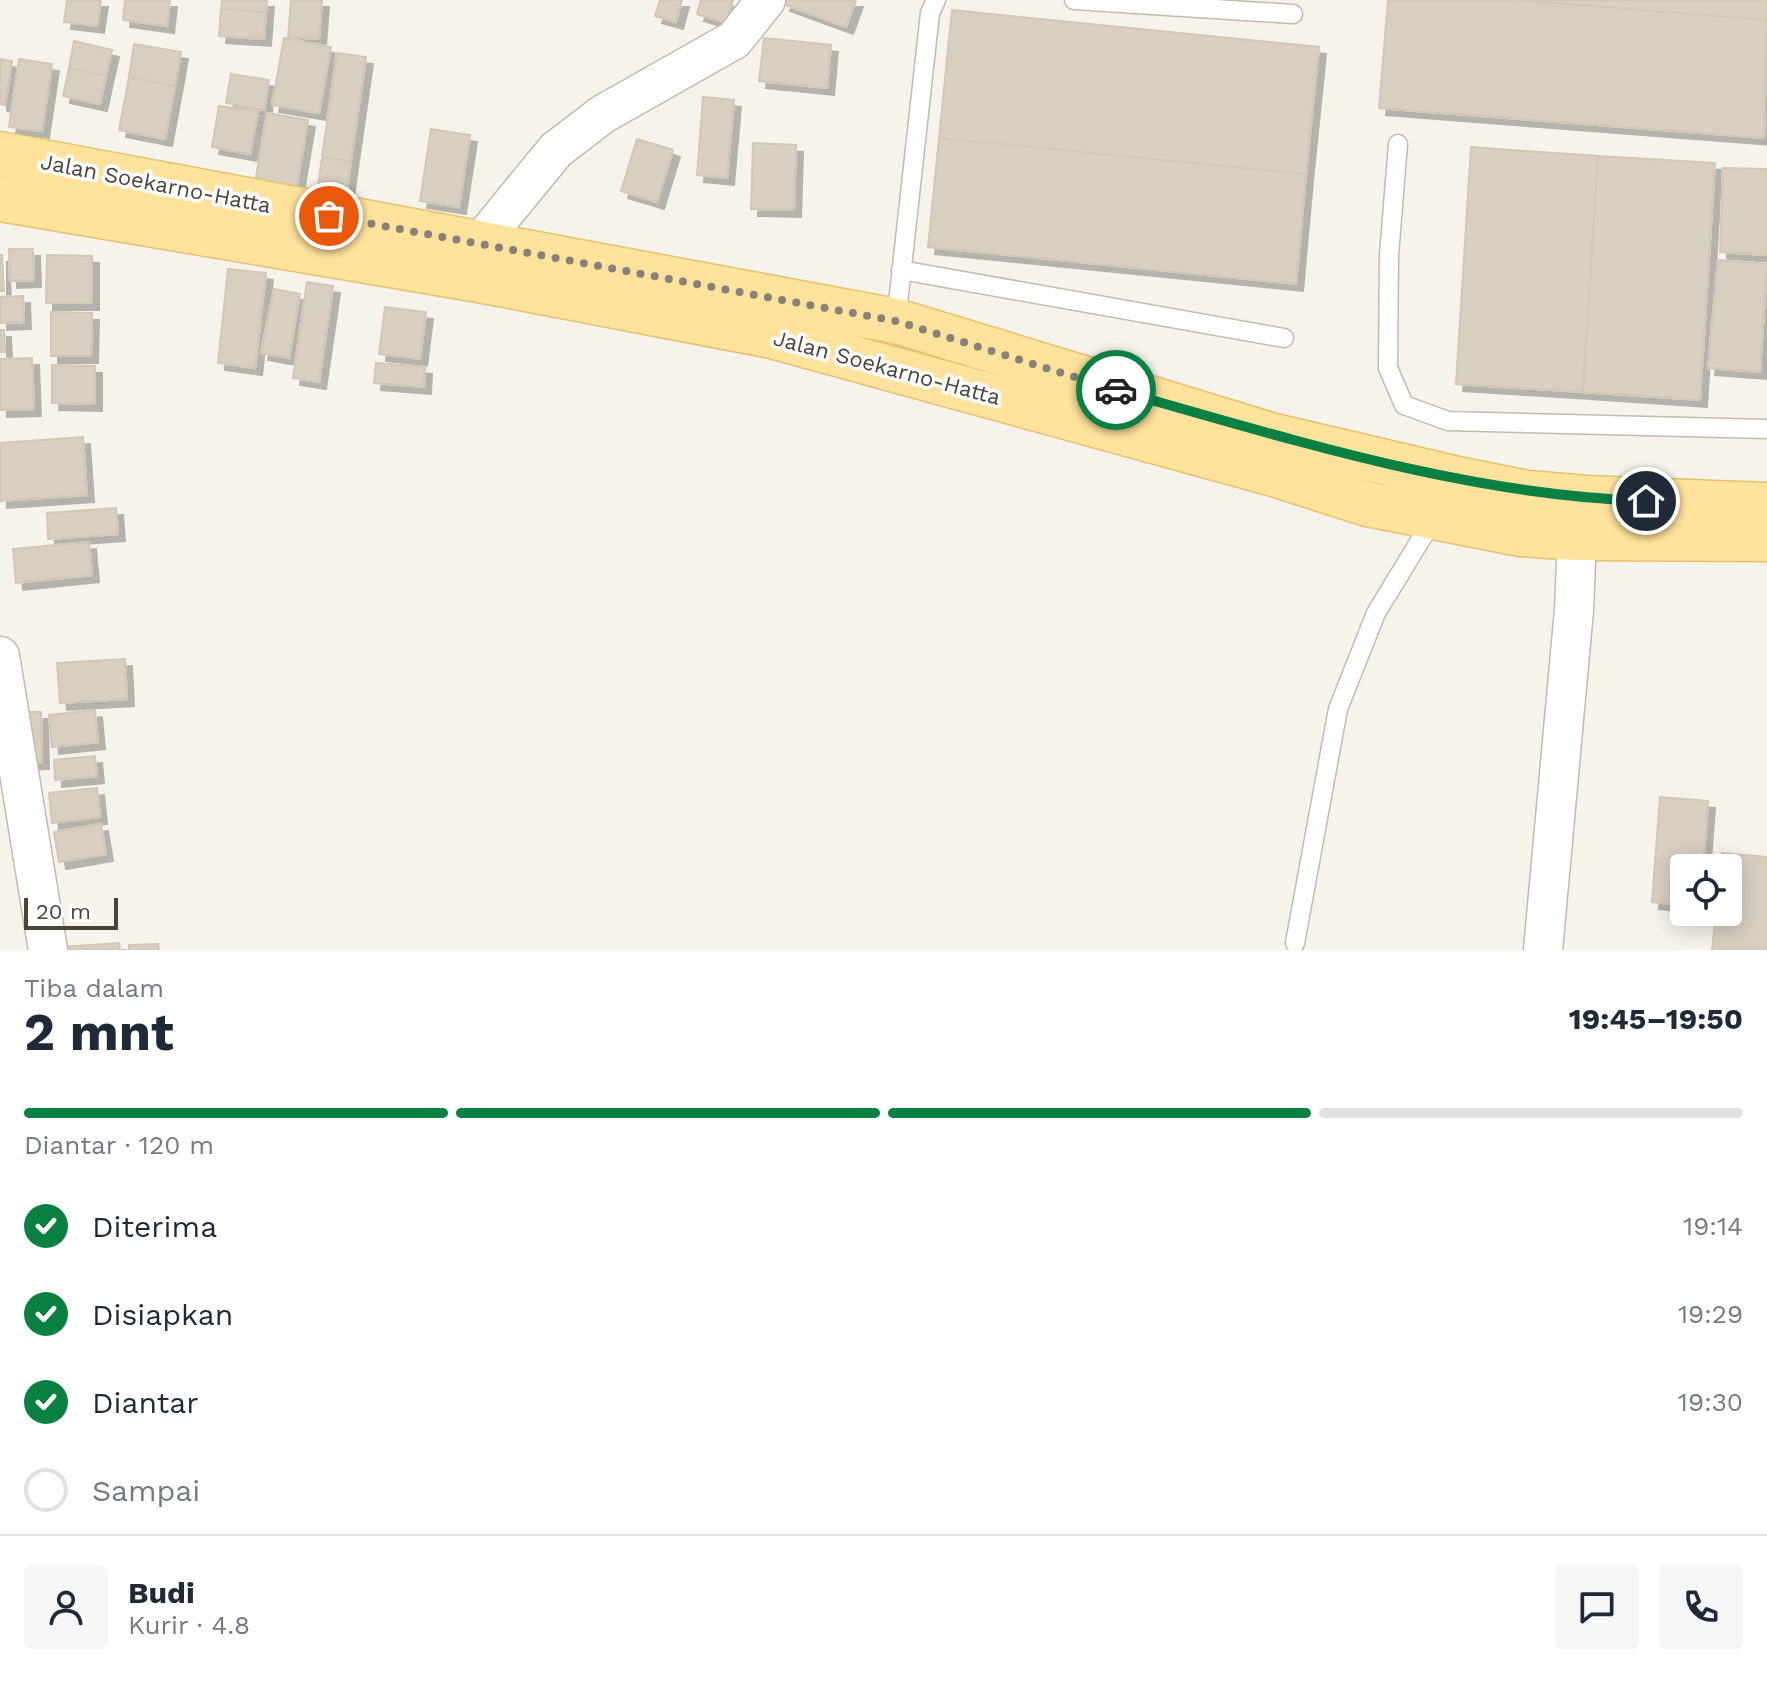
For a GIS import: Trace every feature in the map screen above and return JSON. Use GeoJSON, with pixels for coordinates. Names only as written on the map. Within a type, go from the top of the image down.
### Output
{"type":"FeatureCollection","features":[{"type":"Feature","properties":{"kind":"main road","name":"Jalan Soekarno-Hatta"},"geometry":{"type":"LineString","coordinates":[[0,154],[896,321],[1274,436],[1528,493],[1767,505]]}},
{"type":"Feature","properties":{"kind":"main road","name":"Jalan Soekarno-Hatta"},"geometry":{"type":"LineString","coordinates":[[0,199],[479,280],[772,336],[1229,461],[1367,504],[1520,534],[1577,538],[1767,539]]}},
{"type":"Feature","properties":{"kind":"street"},"geometry":{"type":"LineString","coordinates":[[479,244],[556,150],[603,114],[734,40],[766,0]]}},
{"type":"Feature","properties":{"kind":"street"},"geometry":{"type":"LineString","coordinates":[[1543,950],[1574,610],[1577,538]]}},
{"type":"Feature","properties":{"kind":"street"},"geometry":{"type":"LineString","coordinates":[[0,656],[8,763],[48,950]]}},
{"type":"Feature","properties":{"kind":"lane"},"geometry":{"type":"LineString","coordinates":[[896,321],[930,13],[936,0]]}},
{"type":"Feature","properties":{"kind":"lane"},"geometry":{"type":"LineString","coordinates":[[1074,0],[1293,14]]}},
{"type":"Feature","properties":{"kind":"lane"},"geometry":{"type":"LineString","coordinates":[[1398,144],[1389,255],[1388,368],[1404,405],[1448,421],[1767,429]]}},
{"type":"Feature","properties":{"kind":"lane"},"geometry":{"type":"LineString","coordinates":[[901,270],[1284,338]]}},
{"type":"Feature","properties":{"kind":"lane"},"geometry":{"type":"LineString","coordinates":[[1295,943],[1338,709],[1376,613],[1434,517]]}},
{"type":"Feature","properties":{"kind":"building"},"geometry":{"type":"Polygon","coordinates":[[[67,0],[101,0],[97,26],[64,22],[67,0]]]}},
{"type":"Feature","properties":{"kind":"building"},"geometry":{"type":"Polygon","coordinates":[[[125,0],[170,0],[167,26],[123,20],[125,0]]]}},
{"type":"Feature","properties":{"kind":"building"},"geometry":{"type":"Polygon","coordinates":[[[222,0],[267,0],[266,12],[221,9],[222,0]]]}},
{"type":"Feature","properties":{"kind":"building"},"geometry":{"type":"Polygon","coordinates":[[[291,0],[322,0],[319,39],[288,37],[291,0]]]}},
{"type":"Feature","properties":{"kind":"building"},"geometry":{"type":"Polygon","coordinates":[[[660,0],[682,0],[676,22],[655,16],[660,0]]]}},
{"type":"Feature","properties":{"kind":"building"},"geometry":{"type":"Polygon","coordinates":[[[701,0],[733,0],[726,23],[697,14],[701,0]]]}},
{"type":"Feature","properties":{"kind":"building"},"geometry":{"type":"Polygon","coordinates":[[[785,0],[856,0],[846,27],[783,4],[785,0]]]}},
{"type":"Feature","properties":{"kind":"building"},"geometry":{"type":"Polygon","coordinates":[[[1388,0],[1515,0],[1767,20],[1764,138],[1379,108],[1388,0]]]}},
{"type":"Feature","properties":{"kind":"building"},"geometry":{"type":"Polygon","coordinates":[[[1515,0],[1767,0],[1767,20],[1515,0]]]}},
{"type":"Feature","properties":{"kind":"building"},"geometry":{"type":"Polygon","coordinates":[[[221,9],[266,12],[264,39],[219,36],[221,9]]]}},
{"type":"Feature","properties":{"kind":"building"},"geometry":{"type":"Polygon","coordinates":[[[952,10],[1319,47],[1306,174],[939,138],[952,10]]]}},
{"type":"Feature","properties":{"kind":"building"},"geometry":{"type":"Polygon","coordinates":[[[284,38],[331,47],[319,113],[272,105],[284,38]]]}},
{"type":"Feature","properties":{"kind":"building"},"geometry":{"type":"Polygon","coordinates":[[[764,38],[831,45],[827,88],[759,81],[764,38]]]}},
{"type":"Feature","properties":{"kind":"building"},"geometry":{"type":"Polygon","coordinates":[[[74,41],[112,50],[106,76],[69,68],[74,41]]]}},
{"type":"Feature","properties":{"kind":"building"},"geometry":{"type":"Polygon","coordinates":[[[134,44],[181,52],[175,86],[129,77],[134,44]]]}},
{"type":"Feature","properties":{"kind":"building"},"geometry":{"type":"Polygon","coordinates":[[[337,53],[366,57],[351,161],[322,157],[337,53]]]}},
{"type":"Feature","properties":{"kind":"building"},"geometry":{"type":"Polygon","coordinates":[[[0,59],[12,61],[5,105],[0,104],[0,59]]]}},
{"type":"Feature","properties":{"kind":"building"},"geometry":{"type":"Polygon","coordinates":[[[19,59],[52,64],[42,131],[9,127],[19,59]]]}},
{"type":"Feature","properties":{"kind":"building"},"geometry":{"type":"Polygon","coordinates":[[[69,68],[106,76],[100,104],[63,96],[69,68]]]}},
{"type":"Feature","properties":{"kind":"building"},"geometry":{"type":"Polygon","coordinates":[[[231,74],[269,80],[264,110],[226,103],[231,74]]]}},
{"type":"Feature","properties":{"kind":"building"},"geometry":{"type":"Polygon","coordinates":[[[129,77],[175,86],[165,139],[119,130],[129,77]]]}},
{"type":"Feature","properties":{"kind":"building"},"geometry":{"type":"Polygon","coordinates":[[[703,97],[734,100],[727,178],[697,175],[703,97]]]}},
{"type":"Feature","properties":{"kind":"building"},"geometry":{"type":"Polygon","coordinates":[[[219,106],[258,111],[250,154],[212,147],[219,106]]]}},
{"type":"Feature","properties":{"kind":"building"},"geometry":{"type":"Polygon","coordinates":[[[267,113],[308,120],[295,196],[254,189],[267,113]]]}},
{"type":"Feature","properties":{"kind":"building"},"geometry":{"type":"Polygon","coordinates":[[[431,129],[470,135],[459,207],[420,201],[431,129]]]}},
{"type":"Feature","properties":{"kind":"building"},"geometry":{"type":"Polygon","coordinates":[[[939,138],[1306,174],[1296,284],[928,247],[939,138]]]}},
{"type":"Feature","properties":{"kind":"building"},"geometry":{"type":"Polygon","coordinates":[[[637,139],[673,150],[657,202],[621,191],[637,139]]]}},
{"type":"Feature","properties":{"kind":"building"},"geometry":{"type":"Polygon","coordinates":[[[753,143],[796,145],[794,210],[751,209],[753,143]]]}},
{"type":"Feature","properties":{"kind":"building"},"geometry":{"type":"Polygon","coordinates":[[[1471,147],[1598,156],[1583,392],[1456,384],[1471,147]]]}},
{"type":"Feature","properties":{"kind":"building"},"geometry":{"type":"Polygon","coordinates":[[[1598,156],[1715,163],[1700,400],[1583,392],[1598,156]]]}},
{"type":"Feature","properties":{"kind":"building"},"geometry":{"type":"Polygon","coordinates":[[[322,157],[351,161],[346,198],[317,194],[322,157]]]}},
{"type":"Feature","properties":{"kind":"building"},"geometry":{"type":"Polygon","coordinates":[[[1723,168],[1767,169],[1767,255],[1720,252],[1723,168]]]}},
{"type":"Feature","properties":{"kind":"building"},"geometry":{"type":"Polygon","coordinates":[[[9,249],[33,249],[34,280],[10,281],[9,249]]]}},
{"type":"Feature","properties":{"kind":"building"},"geometry":{"type":"Polygon","coordinates":[[[2,255],[4,291],[0,291],[2,255]]]}},
{"type":"Feature","properties":{"kind":"building"},"geometry":{"type":"Polygon","coordinates":[[[47,255],[92,256],[92,303],[46,303],[47,255]]]}},
{"type":"Feature","properties":{"kind":"building"},"geometry":{"type":"Polygon","coordinates":[[[1718,260],[1767,264],[1760,372],[1708,368],[1718,260]]]}},
{"type":"Feature","properties":{"kind":"building"},"geometry":{"type":"Polygon","coordinates":[[[228,269],[266,273],[255,368],[218,363],[228,269]]]}},
{"type":"Feature","properties":{"kind":"building"},"geometry":{"type":"Polygon","coordinates":[[[307,282],[333,286],[319,382],[293,378],[307,282]]]}},
{"type":"Feature","properties":{"kind":"building"},"geometry":{"type":"Polygon","coordinates":[[[274,289],[300,294],[289,358],[261,353],[274,289]]]}},
{"type":"Feature","properties":{"kind":"building"},"geometry":{"type":"Polygon","coordinates":[[[23,296],[24,322],[0,323],[0,297],[23,296]]]}},
{"type":"Feature","properties":{"kind":"building"},"geometry":{"type":"Polygon","coordinates":[[[385,307],[426,312],[420,359],[379,354],[385,307]]]}},
{"type":"Feature","properties":{"kind":"building"},"geometry":{"type":"Polygon","coordinates":[[[51,312],[92,313],[91,356],[51,356],[51,312]]]}},
{"type":"Feature","properties":{"kind":"building"},"geometry":{"type":"Polygon","coordinates":[[[0,330],[4,330],[5,352],[0,352],[0,330]]]}},
{"type":"Feature","properties":{"kind":"building"},"geometry":{"type":"Polygon","coordinates":[[[32,358],[34,409],[0,410],[0,359],[32,358]]]}},
{"type":"Feature","properties":{"kind":"building"},"geometry":{"type":"Polygon","coordinates":[[[376,363],[425,367],[424,387],[374,383],[376,363]]]}},
{"type":"Feature","properties":{"kind":"building"},"geometry":{"type":"Polygon","coordinates":[[[52,365],[95,366],[95,404],[52,403],[52,365]]]}},
{"type":"Feature","properties":{"kind":"building"},"geometry":{"type":"Polygon","coordinates":[[[83,437],[87,495],[0,501],[0,443],[83,437]]]}},
{"type":"Feature","properties":{"kind":"building"},"geometry":{"type":"Polygon","coordinates":[[[116,508],[118,534],[48,539],[47,513],[116,508]]]}},
{"type":"Feature","properties":{"kind":"building"},"geometry":{"type":"Polygon","coordinates":[[[89,542],[92,575],[16,583],[13,549],[89,542]]]}},
{"type":"Feature","properties":{"kind":"building"},"geometry":{"type":"Polygon","coordinates":[[[125,659],[127,699],[60,703],[57,663],[125,659]]]}},
{"type":"Feature","properties":{"kind":"building"},"geometry":{"type":"Polygon","coordinates":[[[95,710],[98,742],[52,747],[49,715],[95,710]]]}},
{"type":"Feature","properties":{"kind":"building"},"geometry":{"type":"Polygon","coordinates":[[[18,712],[41,712],[42,762],[19,763],[18,712]]]}},
{"type":"Feature","properties":{"kind":"building"},"geometry":{"type":"Polygon","coordinates":[[[95,756],[97,776],[55,780],[54,760],[95,756]]]}},
{"type":"Feature","properties":{"kind":"building"},"geometry":{"type":"Polygon","coordinates":[[[97,788],[100,817],[52,823],[49,793],[97,788]]]}},
{"type":"Feature","properties":{"kind":"building"},"geometry":{"type":"Polygon","coordinates":[[[1660,797],[1708,801],[1704,854],[1670,854],[1670,904],[1652,902],[1660,797]]]}},
{"type":"Feature","properties":{"kind":"building"},"geometry":{"type":"Polygon","coordinates":[[[101,824],[106,854],[59,862],[54,832],[101,824]]]}},
{"type":"Feature","properties":{"kind":"building"},"geometry":{"type":"Polygon","coordinates":[[[1742,855],[1767,857],[1767,950],[1712,950],[1715,926],[1742,926],[1742,855]]]}},
{"type":"Feature","properties":{"kind":"building"},"geometry":{"type":"Polygon","coordinates":[[[119,943],[120,950],[62,950],[62,947],[119,943]]]}},
{"type":"Feature","properties":{"kind":"building"},"geometry":{"type":"Polygon","coordinates":[[[158,944],[159,950],[129,950],[129,945],[158,944]]]}},
{"type":"Feature","properties":{"kind":"way so far"},"geometry":{"type":"LineString","coordinates":[[329,216],[742,290],[896,321],[1116,390]]}},
{"type":"Feature","properties":{"kind":"route"},"geometry":{"type":"LineString","coordinates":[[1116,390],[1274,436],[1453,478],[1528,493],[1646,501]]}}]}
